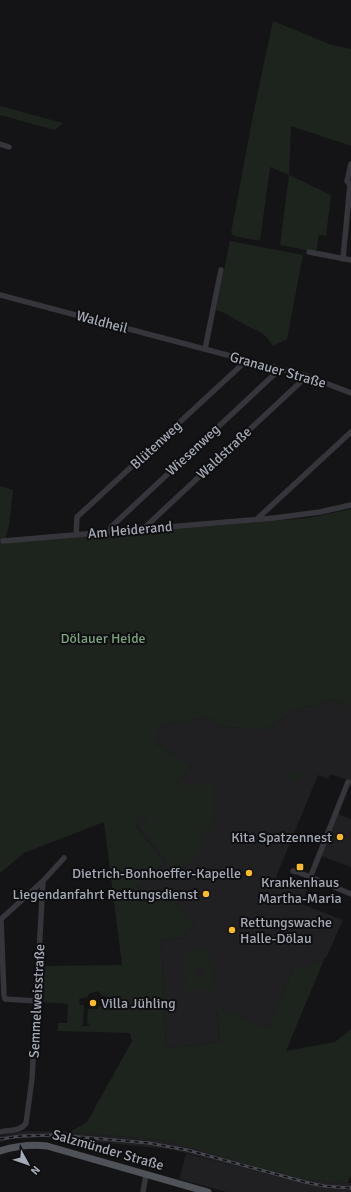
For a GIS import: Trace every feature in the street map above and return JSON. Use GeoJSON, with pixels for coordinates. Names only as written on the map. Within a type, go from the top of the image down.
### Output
{"type":"FeatureCollection","features":[{"type":"Feature","properties":{"kind":"main road","name":"Salzmünder Straße"},"geometry":{"type":"LineString","coordinates":[[0,1151],[35,1144],[47,1146],[208,1192]]}},
{"type":"Feature","properties":{"kind":"street"},"geometry":{"type":"LineString","coordinates":[[0,144],[9,146]]}},
{"type":"Feature","properties":{"kind":"street"},"geometry":{"type":"LineString","coordinates":[[343,259],[349,233],[350,185],[347,181],[351,164]]}},
{"type":"Feature","properties":{"kind":"street"},"geometry":{"type":"LineString","coordinates":[[309,252],[351,260]]}},
{"type":"Feature","properties":{"kind":"street"},"geometry":{"type":"LineString","coordinates":[[205,349],[221,270]]}},
{"type":"Feature","properties":{"kind":"street","name":"Waldheil"},"geometry":{"type":"LineString","coordinates":[[0,295],[205,349]]}},
{"type":"Feature","properties":{"kind":"street","name":"Granauer Straße"},"geometry":{"type":"LineString","coordinates":[[205,349],[307,376],[351,393]]}},
{"type":"Feature","properties":{"kind":"street","name":"Blütenweg"},"geometry":{"type":"LineString","coordinates":[[76,535],[77,517],[247,360]]}},
{"type":"Feature","properties":{"kind":"street","name":"Wiesenweg"},"geometry":{"type":"LineString","coordinates":[[110,532],[111,526],[280,369]]}},
{"type":"Feature","properties":{"kind":"street","name":"Waldstraße"},"geometry":{"type":"LineString","coordinates":[[141,530],[307,376]]}},
{"type":"Feature","properties":{"kind":"street"},"geometry":{"type":"LineString","coordinates":[[258,519],[351,432]]}},
{"type":"Feature","properties":{"kind":"street","name":"Am Heiderand"},"geometry":{"type":"LineString","coordinates":[[3,541],[258,519],[320,512],[351,505]]}},
{"type":"Feature","properties":{"kind":"street"},"geometry":{"type":"LineString","coordinates":[[310,878],[348,782]]}},
{"type":"Feature","properties":{"kind":"street"},"geometry":{"type":"LineString","coordinates":[[37,1001],[5,999],[1,919],[42,881],[64,858]]}},
{"type":"Feature","properties":{"kind":"street"},"geometry":{"type":"LineString","coordinates":[[293,871],[351,894]]}},
{"type":"Feature","properties":{"kind":"street","name":"Semmelweisstraße"},"geometry":{"type":"LineString","coordinates":[[0,1132],[21,1128],[26,1122],[32,1079],[42,881]]}},
{"type":"Feature","properties":{"kind":"street"},"geometry":{"type":"LineString","coordinates":[[143,1192],[146,1175]]}},
{"type":"Feature","properties":{"kind":"shaded area"},"geometry":{"type":"Polygon","coordinates":[[[333,699],[351,708],[351,780],[350,781],[330,774],[328,779],[318,775],[276,877],[307,889],[302,904],[343,920],[327,956],[319,964],[310,967],[294,967],[268,1030],[217,1010],[220,1042],[166,1048],[161,940],[183,938],[194,925],[170,898],[147,902],[132,891],[165,863],[136,825],[192,766],[156,744],[156,726],[209,717],[222,726],[265,730],[293,711],[333,699]]]}},
{"type":"Feature","properties":{"kind":"shaded area","name":"Kita Spatzennest"},"geometry":{"type":"Polygon","coordinates":[[[338,814],[351,819],[351,867],[321,856],[338,814]]]}},
{"type":"Feature","properties":{"kind":"shaded area"},"geometry":{"type":"Polygon","coordinates":[[[25,1131],[70,1132],[154,1139],[172,1142],[325,1182],[351,1183],[351,1192],[227,1192],[179,1179],[186,1154],[244,1168],[169,1149],[44,1137],[12,1139],[0,1142],[0,1136],[25,1131]]]}},
{"type":"Feature","properties":{"kind":"green space"},"geometry":{"type":"Polygon","coordinates":[[[273,21],[332,45],[351,49],[351,146],[291,126],[289,175],[270,167],[260,241],[234,236],[231,233],[253,115],[273,21]]]}},
{"type":"Feature","properties":{"kind":"green space"},"geometry":{"type":"Polygon","coordinates":[[[0,106],[63,123],[55,130],[0,115],[0,106]]]}},
{"type":"Feature","properties":{"kind":"green space"},"geometry":{"type":"Polygon","coordinates":[[[289,175],[331,195],[326,236],[319,235],[316,252],[280,245],[289,175]]]}},
{"type":"Feature","properties":{"kind":"green space"},"geometry":{"type":"Polygon","coordinates":[[[230,241],[303,255],[287,339],[273,346],[266,336],[216,310],[230,241]]]}},
{"type":"Feature","properties":{"kind":"green space","name":"Dölauer Heide"},"geometry":{"type":"Polygon","coordinates":[[[0,486],[13,490],[9,526],[4,543],[309,518],[351,509],[351,708],[333,699],[293,711],[265,730],[222,726],[209,717],[157,726],[156,744],[192,766],[172,787],[181,784],[193,786],[212,782],[214,800],[212,829],[205,830],[201,833],[200,836],[205,844],[195,856],[184,866],[174,870],[144,831],[149,812],[136,826],[165,863],[132,891],[147,902],[170,898],[194,925],[183,938],[161,940],[166,1048],[220,1042],[217,1009],[268,1029],[294,967],[310,967],[324,960],[286,1051],[335,1042],[351,1029],[351,1175],[347,1183],[325,1182],[282,1174],[172,1142],[154,1139],[70,1132],[87,1122],[132,1041],[130,1033],[58,1031],[58,1023],[67,1023],[68,1004],[40,1002],[42,966],[122,965],[104,822],[24,853],[0,873],[0,486]],[[98,991],[89,994],[87,997],[79,999],[80,1005],[84,1005],[82,1026],[89,1026],[89,1023],[87,1023],[88,1009],[98,1009],[98,1006],[108,1006],[108,1002],[110,1002],[108,999],[109,997],[102,996],[98,991]]]}},
{"type":"Feature","properties":{"kind":"green space"},"geometry":{"type":"Polygon","coordinates":[[[294,772],[299,773],[299,781],[291,783],[289,777],[294,772]]]}},
{"type":"Feature","properties":{"kind":"green space"},"geometry":{"type":"Polygon","coordinates":[[[210,949],[212,990],[186,991],[185,950],[210,949]],[[205,967],[195,968],[196,977],[205,977],[205,967]]]}},
{"type":"Feature","properties":{"kind":"railway"},"geometry":{"type":"LineString","coordinates":[[0,1139],[21,1136],[57,1135],[149,1143],[187,1150],[305,1182],[324,1186],[351,1188]]}},
{"type":"Feature","properties":{"kind":"place","name":"Kita Spatzennest"},"geometry":{"type":"Point","coordinates":[340,837]}},
{"type":"Feature","properties":{"kind":"place","name":"Krankenhaus Martha-Maria"},"geometry":{"type":"Point","coordinates":[300,867]}},
{"type":"Feature","properties":{"kind":"place","name":"Dietrich-Bonhoeffer-Kapelle"},"geometry":{"type":"Point","coordinates":[249,873]}},
{"type":"Feature","properties":{"kind":"place","name":"Liegendanfahrt Rettungsdienst"},"geometry":{"type":"Point","coordinates":[206,894]}},
{"type":"Feature","properties":{"kind":"place","name":"Rettungswache Halle-Dölau"},"geometry":{"type":"Point","coordinates":[232,930]}},
{"type":"Feature","properties":{"kind":"place","name":"Villa Jühling"},"geometry":{"type":"Point","coordinates":[93,1003]}}]}
